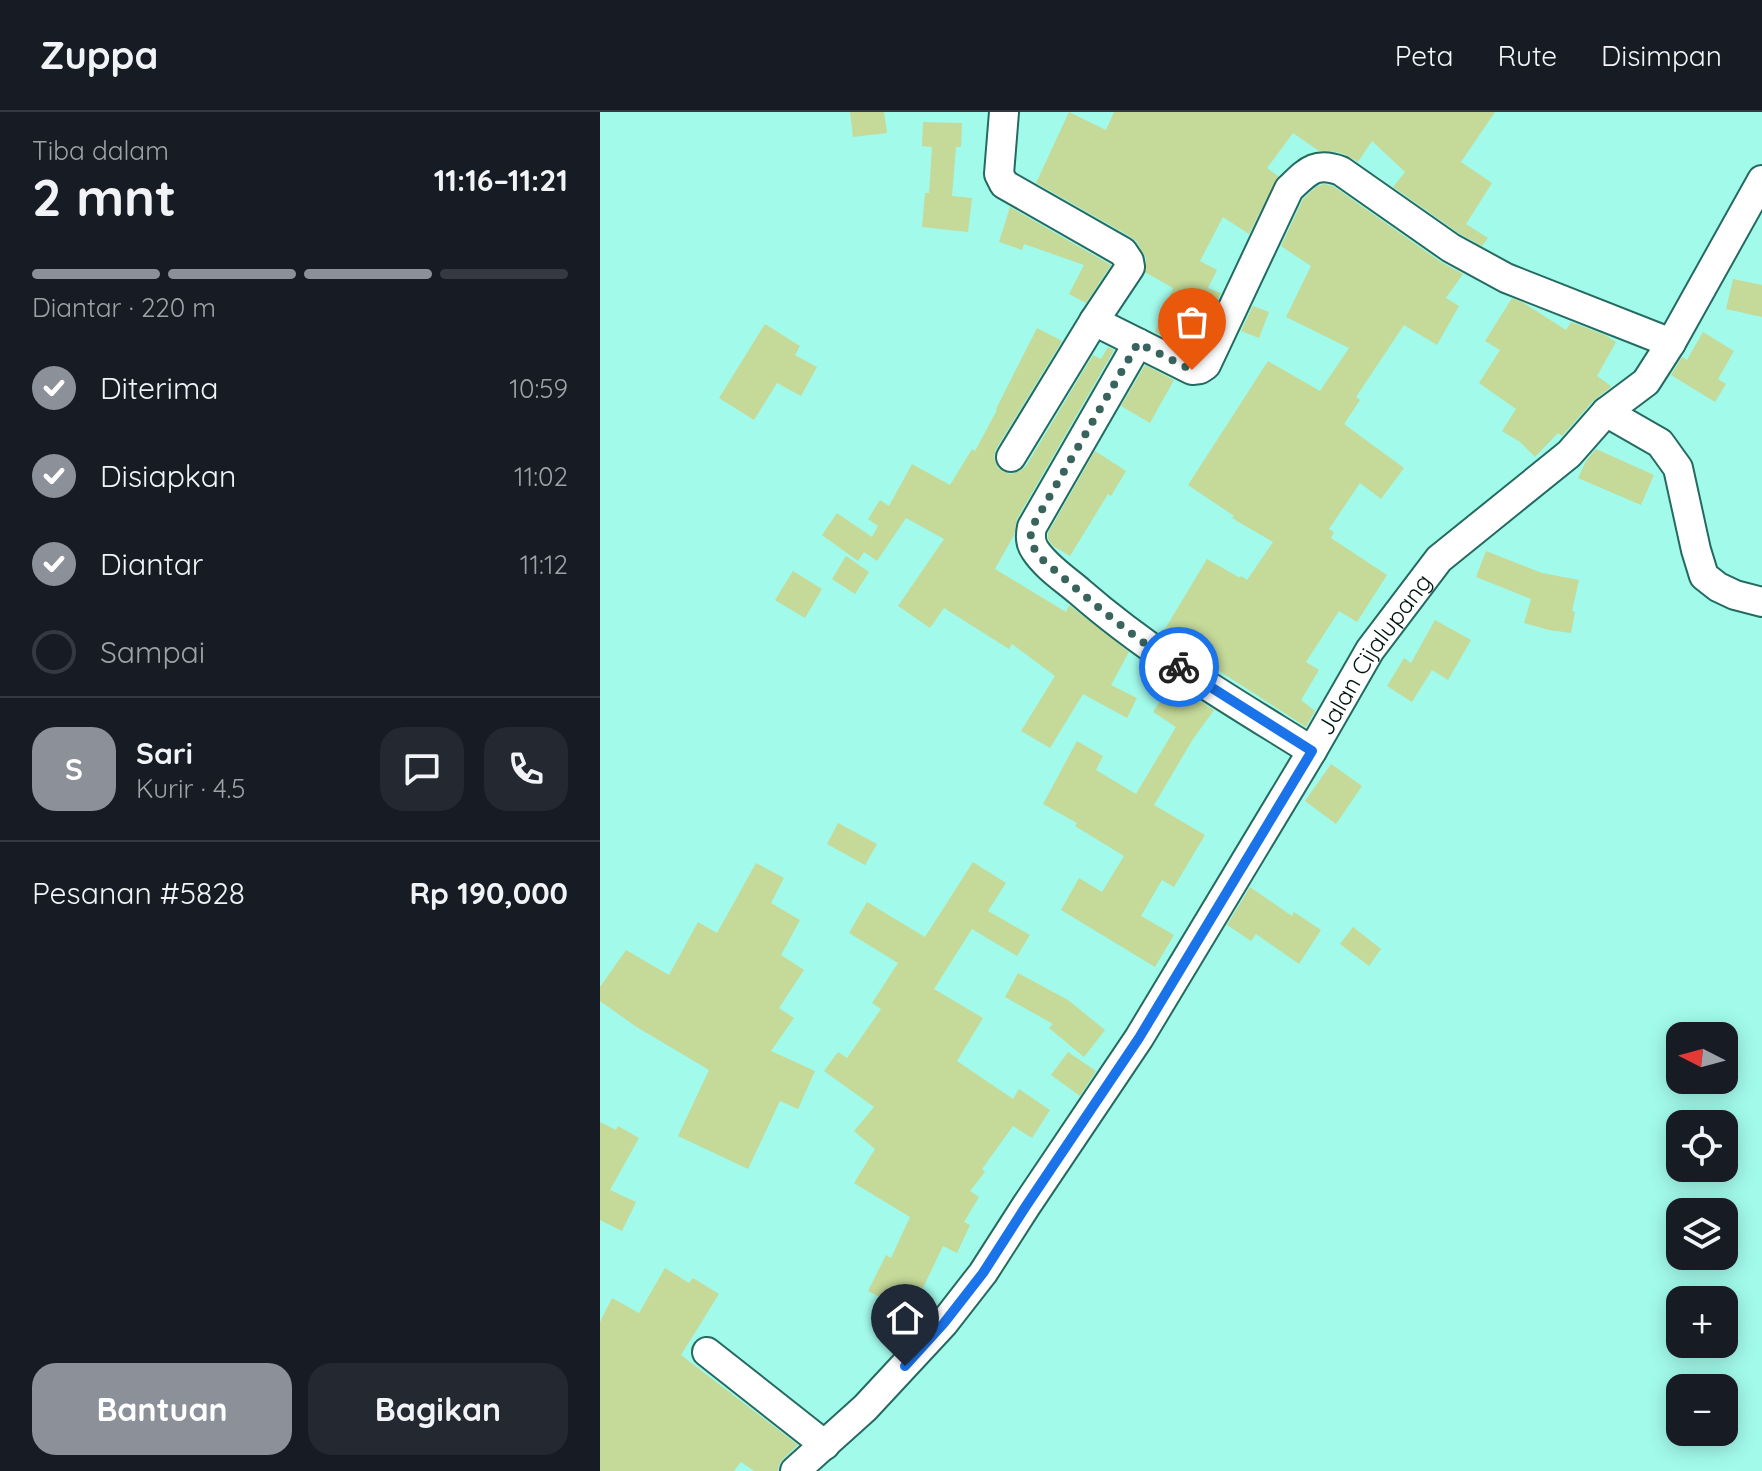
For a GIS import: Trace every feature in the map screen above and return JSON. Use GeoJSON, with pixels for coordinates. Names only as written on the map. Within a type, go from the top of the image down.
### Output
{"type":"FeatureCollection","features":[{"type":"Feature","properties":{"kind":"street"},"geometry":{"type":"LineString","coordinates":[[1004,112],[999,174],[1004,184],[1123,252],[1130,267],[1011,457]]}},
{"type":"Feature","properties":{"kind":"street"},"geometry":{"type":"LineString","coordinates":[[1094,321],[1192,370],[1206,365],[1289,189],[1309,170],[1326,166],[1341,171],[1451,248],[1506,278],[1671,343]]}},
{"type":"Feature","properties":{"kind":"street","name":"Jalan Cijalupang"},"geometry":{"type":"LineString","coordinates":[[795,1471],[865,1408],[944,1323],[1139,1038],[1370,650],[1439,559],[1569,454],[1606,412],[1646,382],[1762,180]]}},
{"type":"Feature","properties":{"kind":"street"},"geometry":{"type":"LineString","coordinates":[[1138,343],[1032,527],[1032,544],[1044,561],[1151,649],[1312,751]]}},
{"type":"Feature","properties":{"kind":"street"},"geometry":{"type":"LineString","coordinates":[[1606,412],[1660,443],[1678,468],[1704,576],[1735,595],[1762,602]]}},
{"type":"Feature","properties":{"kind":"street"},"geometry":{"type":"LineString","coordinates":[[707,1352],[825,1445]]}},
{"type":"Feature","properties":{"kind":"building"},"geometry":{"type":"Polygon","coordinates":[[[850,112],[884,112],[887,133],[853,137],[850,112]]]}},
{"type":"Feature","properties":{"kind":"building"},"geometry":{"type":"Polygon","coordinates":[[[1069,112],[1106,130],[1114,112],[1495,112],[1461,162],[1492,183],[1466,224],[1488,238],[1482,246],[1393,187],[1405,172],[1372,141],[1358,162],[1337,152],[1319,151],[1293,133],[1267,168],[1278,176],[1249,234],[1223,217],[1200,261],[1217,270],[1208,288],[1221,293],[1209,318],[1205,316],[1191,350],[1155,332],[1173,288],[1145,272],[1146,258],[1137,242],[1036,183],[1069,112]]]}},
{"type":"Feature","properties":{"kind":"building"},"geometry":{"type":"Polygon","coordinates":[[[923,122],[962,123],[961,147],[956,147],[952,196],[972,198],[968,232],[922,227],[925,193],[929,193],[932,147],[922,146],[923,122]]]}},
{"type":"Feature","properties":{"kind":"building"},"geometry":{"type":"Polygon","coordinates":[[[1324,184],[1333,186],[1463,274],[1446,298],[1459,306],[1437,345],[1404,325],[1356,397],[1360,400],[1344,424],[1404,468],[1381,499],[1360,483],[1329,529],[1334,532],[1331,538],[1387,575],[1357,622],[1339,611],[1306,662],[1319,670],[1301,700],[1315,711],[1306,727],[1162,634],[1207,559],[1247,580],[1273,542],[1232,518],[1234,516],[1188,485],[1268,361],[1320,391],[1349,348],[1286,317],[1311,266],[1281,246],[1303,199],[1324,184]]]}},
{"type":"Feature","properties":{"kind":"building"},"geometry":{"type":"Polygon","coordinates":[[[1010,207],[1111,265],[1086,303],[1069,294],[1084,265],[1024,244],[1022,250],[999,242],[1010,207]]]}},
{"type":"Feature","properties":{"kind":"building"},"geometry":{"type":"Polygon","coordinates":[[[1733,279],[1762,285],[1762,317],[1726,309],[1733,279]]]}},
{"type":"Feature","properties":{"kind":"building"},"geometry":{"type":"Polygon","coordinates":[[[1512,298],[1566,330],[1571,322],[1616,342],[1597,376],[1610,388],[1593,401],[1562,436],[1558,433],[1535,457],[1520,442],[1502,431],[1516,409],[1479,383],[1500,350],[1485,341],[1512,298]]]}},
{"type":"Feature","properties":{"kind":"building"},"geometry":{"type":"Polygon","coordinates":[[[1253,306],[1269,312],[1259,338],[1241,331],[1253,306]]]}},
{"type":"Feature","properties":{"kind":"building"},"geometry":{"type":"Polygon","coordinates":[[[765,324],[800,346],[795,355],[817,367],[801,396],[777,383],[754,420],[719,398],[765,324]]]}},
{"type":"Feature","properties":{"kind":"building"},"geometry":{"type":"Polygon","coordinates":[[[1037,328],[1062,341],[996,449],[994,457],[997,466],[1010,474],[1026,466],[1093,355],[1101,359],[1108,347],[1114,350],[1017,519],[1014,535],[995,569],[1066,612],[1069,605],[1129,652],[1111,685],[1137,698],[1127,718],[1083,694],[1050,748],[1021,731],[1055,676],[1012,644],[1009,649],[944,608],[930,628],[898,606],[944,539],[906,518],[877,561],[864,552],[858,561],[822,535],[837,513],[872,537],[878,526],[868,519],[880,500],[889,506],[912,464],[950,485],[972,449],[975,451],[1037,328]]]}},
{"type":"Feature","properties":{"kind":"building"},"geometry":{"type":"Polygon","coordinates":[[[1703,332],[1734,351],[1718,379],[1726,384],[1715,402],[1671,375],[1682,357],[1687,360],[1703,332]]]}},
{"type":"Feature","properties":{"kind":"building"},"geometry":{"type":"Polygon","coordinates":[[[1145,365],[1174,380],[1150,423],[1121,406],[1145,365]]]}},
{"type":"Feature","properties":{"kind":"building"},"geometry":{"type":"Polygon","coordinates":[[[1596,449],[1654,475],[1641,505],[1578,478],[1596,449]]]}},
{"type":"Feature","properties":{"kind":"building"},"geometry":{"type":"Polygon","coordinates":[[[1095,451],[1126,471],[1070,556],[1053,546],[1048,533],[1095,451]]]}},
{"type":"Feature","properties":{"kind":"building"},"geometry":{"type":"Polygon","coordinates":[[[1486,551],[1542,573],[1579,580],[1571,633],[1524,623],[1531,599],[1476,577],[1486,551]]]}},
{"type":"Feature","properties":{"kind":"building"},"geometry":{"type":"Polygon","coordinates":[[[846,556],[869,572],[855,594],[832,579],[846,556]]]}},
{"type":"Feature","properties":{"kind":"building"},"geometry":{"type":"Polygon","coordinates":[[[793,571],[822,589],[805,618],[775,600],[793,571]]]}},
{"type":"Feature","properties":{"kind":"building"},"geometry":{"type":"Polygon","coordinates":[[[1435,620],[1471,640],[1448,680],[1432,670],[1412,702],[1387,686],[1404,658],[1411,663],[1435,620]]]}},
{"type":"Feature","properties":{"kind":"building"},"geometry":{"type":"Polygon","coordinates":[[[1172,683],[1214,710],[1154,805],[1205,835],[1174,887],[1162,880],[1141,916],[1174,935],[1155,967],[1061,910],[1079,878],[1102,892],[1124,856],[1043,804],[1077,741],[1103,756],[1096,770],[1136,794],[1176,727],[1153,712],[1172,683]]]}},
{"type":"Feature","properties":{"kind":"building"},"geometry":{"type":"Polygon","coordinates":[[[1331,764],[1362,786],[1336,824],[1305,801],[1331,764]]]}},
{"type":"Feature","properties":{"kind":"building"},"geometry":{"type":"Polygon","coordinates":[[[838,823],[877,844],[865,865],[827,844],[838,823]]]}},
{"type":"Feature","properties":{"kind":"building"},"geometry":{"type":"Polygon","coordinates":[[[973,862],[1006,883],[988,911],[1030,935],[1017,956],[972,929],[934,989],[983,1018],[957,1061],[1013,1099],[1019,1089],[1050,1110],[1032,1138],[1013,1126],[982,1169],[985,1172],[970,1191],[979,1197],[964,1222],[970,1225],[957,1253],[943,1246],[911,1313],[868,1291],[886,1255],[891,1258],[910,1217],[854,1183],[875,1149],[854,1131],[874,1107],[824,1071],[838,1052],[847,1058],[881,1009],[872,1003],[898,963],[849,933],[867,902],[925,937],[973,862]]]}},
{"type":"Feature","properties":{"kind":"building"},"geometry":{"type":"Polygon","coordinates":[[[756,863],[784,878],[771,903],[800,920],[781,955],[804,970],[779,1008],[794,1018],[771,1051],[815,1071],[798,1109],[780,1101],[748,1169],[678,1136],[709,1070],[635,1026],[600,1001],[600,987],[626,950],[669,975],[698,922],[717,933],[756,863]]]}},
{"type":"Feature","properties":{"kind":"building"},"geometry":{"type":"Polygon","coordinates":[[[1250,887],[1292,916],[1294,912],[1321,930],[1299,964],[1256,934],[1251,941],[1227,925],[1250,887]]]}},
{"type":"Feature","properties":{"kind":"building"},"geometry":{"type":"Polygon","coordinates":[[[1353,927],[1381,949],[1369,966],[1340,944],[1353,927]]]}},
{"type":"Feature","properties":{"kind":"building"},"geometry":{"type":"Polygon","coordinates":[[[1018,973],[1068,1000],[1105,1030],[1084,1057],[1049,1028],[1053,1024],[1005,997],[1018,973]]]}},
{"type":"Feature","properties":{"kind":"building"},"geometry":{"type":"Polygon","coordinates":[[[1068,1052],[1096,1071],[1080,1096],[1051,1075],[1068,1052]]]}},
{"type":"Feature","properties":{"kind":"building"},"geometry":{"type":"Polygon","coordinates":[[[600,1122],[616,1130],[618,1126],[639,1138],[610,1190],[636,1202],[622,1231],[600,1220],[600,1122]]]}},
{"type":"Feature","properties":{"kind":"building"},"geometry":{"type":"Polygon","coordinates":[[[665,1268],[689,1283],[693,1278],[719,1294],[681,1355],[798,1445],[783,1459],[778,1471],[754,1471],[741,1462],[734,1471],[600,1471],[600,1322],[612,1298],[639,1313],[665,1268]]]}},
{"type":"Feature","properties":{"kind":"way so far"},"geometry":{"type":"LineString","coordinates":[[1179,667],[1106,615],[1044,561],[1035,551],[1030,536],[1032,527],[1138,343],[1192,370]]}},
{"type":"Feature","properties":{"kind":"route"},"geometry":{"type":"LineString","coordinates":[[905,1366],[983,1273],[1139,1038],[1312,751],[1179,667]]}}]}
